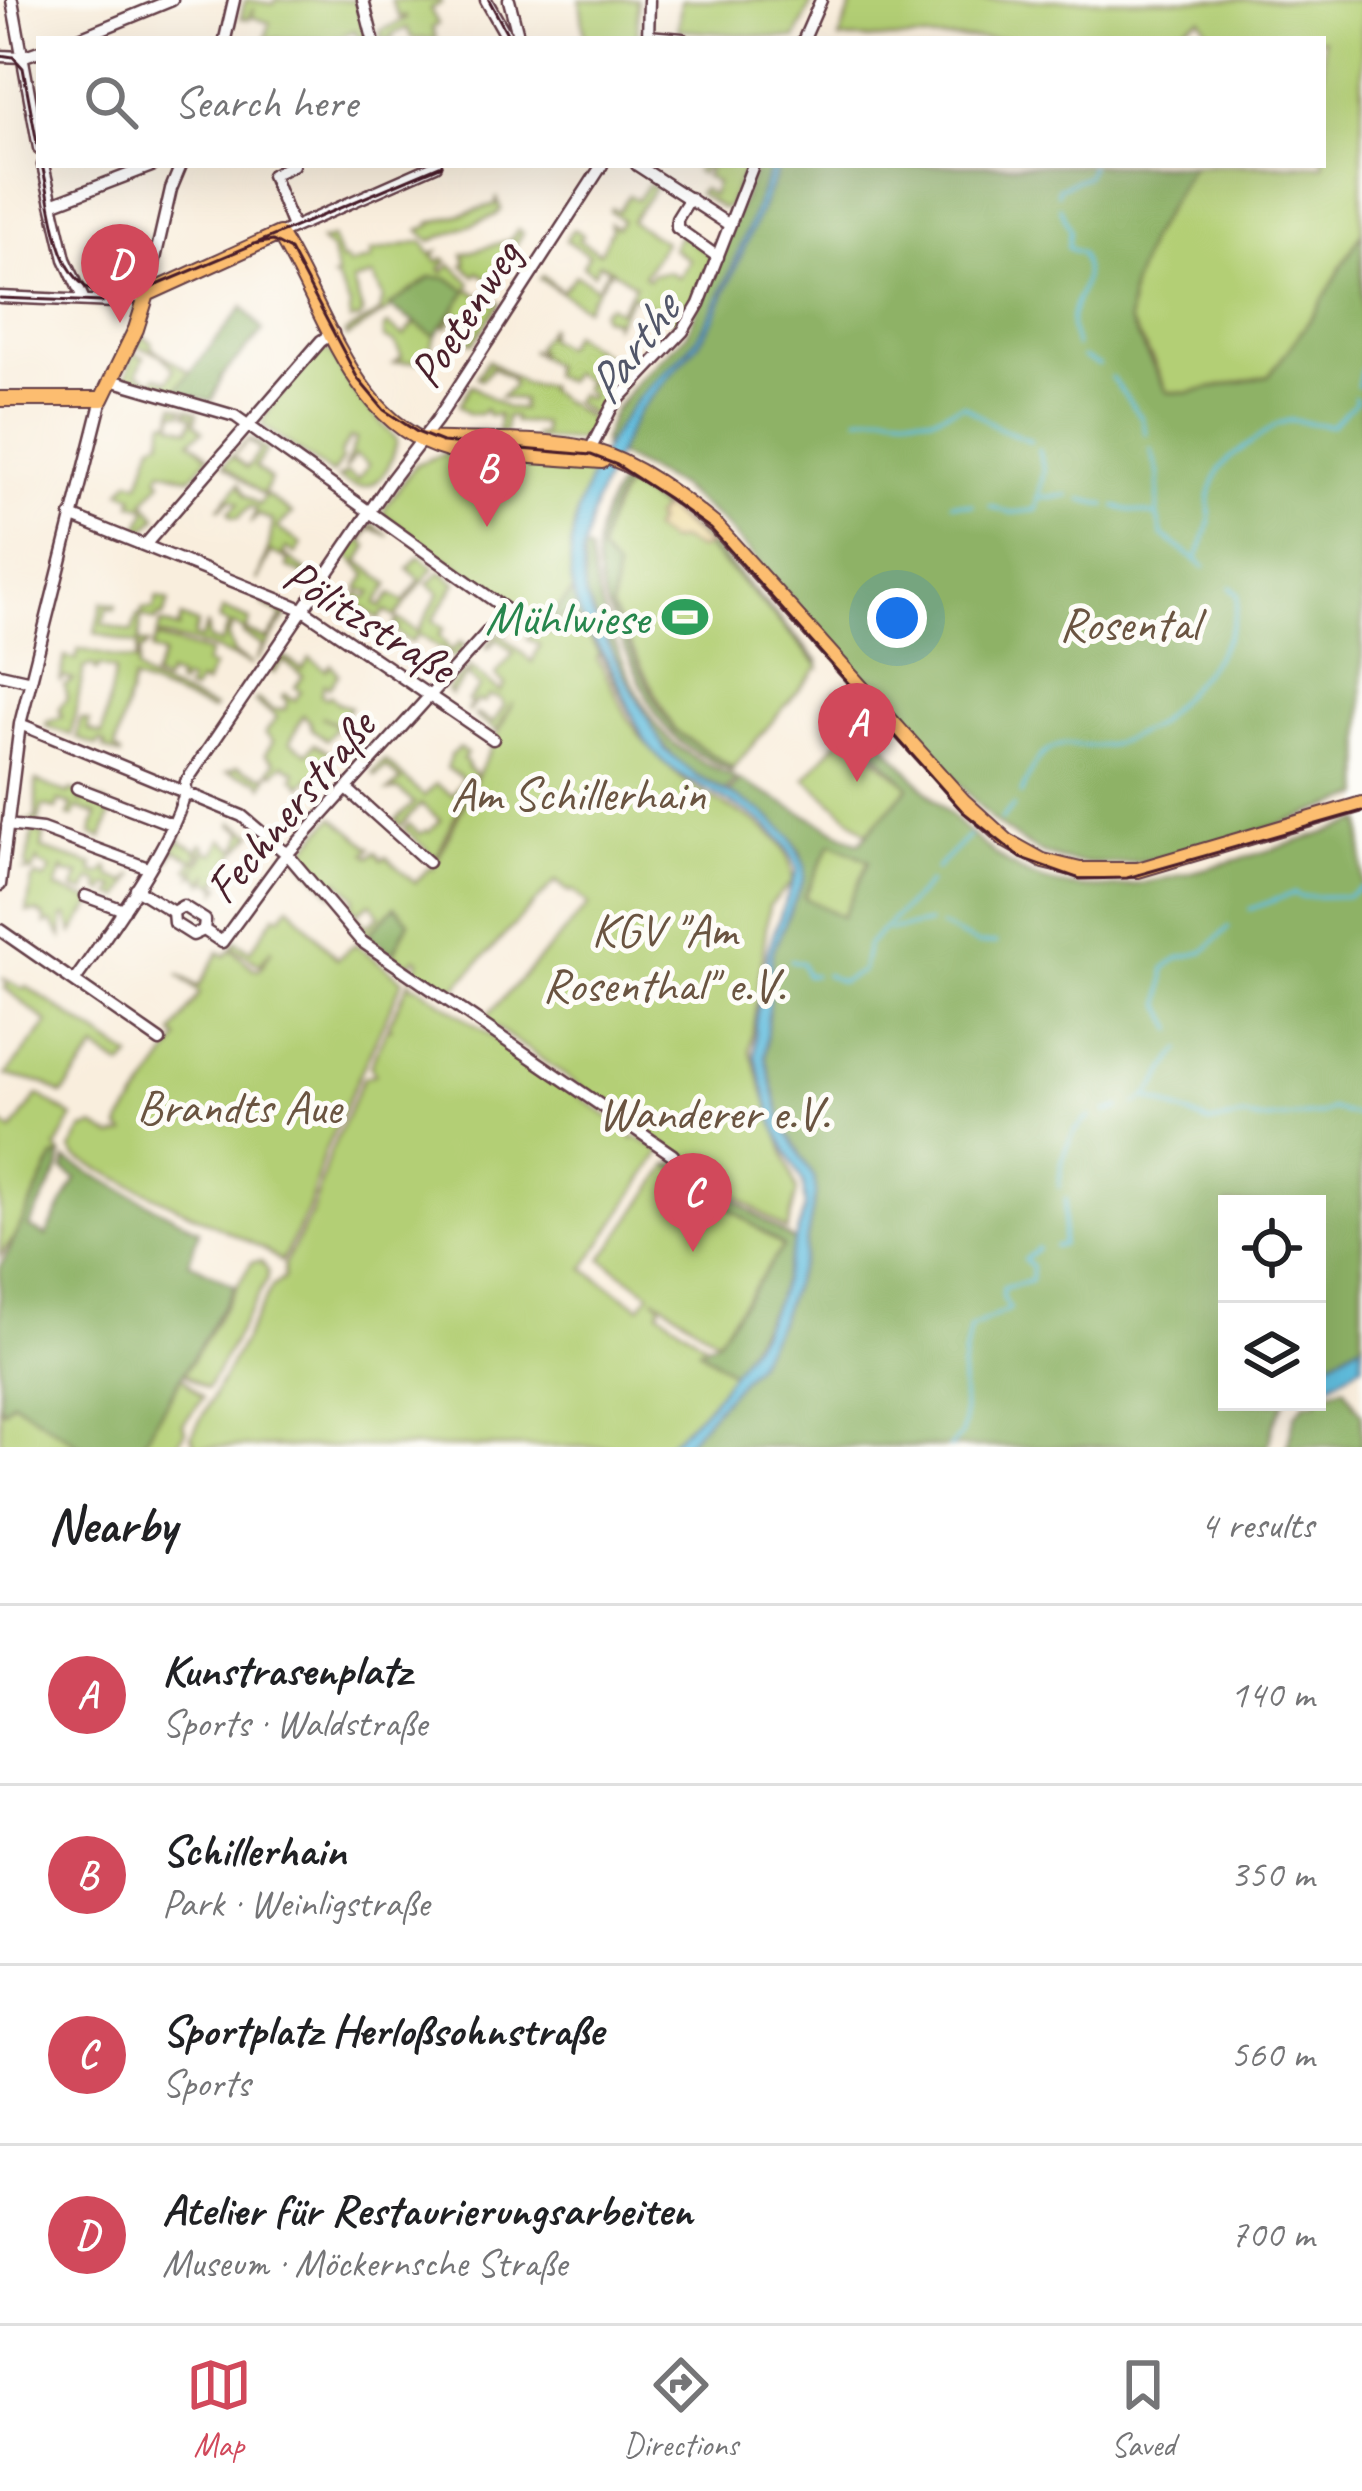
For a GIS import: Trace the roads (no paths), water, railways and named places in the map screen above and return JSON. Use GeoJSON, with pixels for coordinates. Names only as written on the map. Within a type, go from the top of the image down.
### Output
{"type":"FeatureCollection","features":[{"type":"Feature","properties":{"kind":"main road"},"geometry":{"type":"LineString","coordinates":[[0,399],[102,399],[117,382],[147,294],[286,230],[370,400],[423,439],[597,455],[674,492],[717,527],[987,825],[1043,861],[1098,872],[1138,870],[1362,804]]}},
{"type":"Feature","properties":{"kind":"street"},"geometry":{"type":"LineString","coordinates":[[12,0],[36,132]]}},
{"type":"Feature","properties":{"kind":"street"},"geometry":{"type":"LineString","coordinates":[[86,36],[172,0]]}},
{"type":"Feature","properties":{"kind":"street"},"geometry":{"type":"LineString","coordinates":[[226,36],[235,0]]}},
{"type":"Feature","properties":{"kind":"street"},"geometry":{"type":"LineString","coordinates":[[363,0],[372,36]]}},
{"type":"Feature","properties":{"kind":"street"},"geometry":{"type":"LineString","coordinates":[[486,0],[506,36]]}},
{"type":"Feature","properties":{"kind":"street"},"geometry":{"type":"LineString","coordinates":[[509,0],[518,36]]}},
{"type":"Feature","properties":{"kind":"street"},"geometry":{"type":"LineString","coordinates":[[648,36],[649,0]]}},
{"type":"Feature","properties":{"kind":"street"},"geometry":{"type":"LineString","coordinates":[[805,36],[820,0]]}},
{"type":"Feature","properties":{"kind":"street"},"geometry":{"type":"LineString","coordinates":[[0,56],[36,52]]}},
{"type":"Feature","properties":{"kind":"street"},"geometry":{"type":"LineString","coordinates":[[44,168],[64,260],[84,299]]}},
{"type":"Feature","properties":{"kind":"street"},"geometry":{"type":"LineString","coordinates":[[52,203],[146,168]]}},
{"type":"Feature","properties":{"kind":"street"},"geometry":{"type":"LineString","coordinates":[[0,297],[128,301],[147,294],[181,168]]}},
{"type":"Feature","properties":{"kind":"street"},"geometry":{"type":"LineString","coordinates":[[287,168],[272,175],[286,230],[429,168]]}},
{"type":"Feature","properties":{"kind":"street","name":"Poetenweg"},"geometry":{"type":"LineString","coordinates":[[74,980],[148,868],[186,792],[186,782],[423,439],[600,168]]}},
{"type":"Feature","properties":{"kind":"street"},"geometry":{"type":"LineString","coordinates":[[642,168],[728,224]]}},
{"type":"Feature","properties":{"kind":"street"},"geometry":{"type":"LineString","coordinates":[[597,455],[613,405],[683,331],[700,304],[752,168]]}},
{"type":"Feature","properties":{"kind":"street"},"geometry":{"type":"LineString","coordinates":[[689,199],[676,220],[677,227],[718,257]]}},
{"type":"Feature","properties":{"kind":"street"},"geometry":{"type":"LineString","coordinates":[[145,545],[246,424],[333,333]]}},
{"type":"Feature","properties":{"kind":"street"},"geometry":{"type":"LineString","coordinates":[[117,382],[235,416],[370,512]]}},
{"type":"Feature","properties":{"kind":"street"},"geometry":{"type":"LineString","coordinates":[[0,885],[20,724],[102,399]]}},
{"type":"Feature","properties":{"kind":"street","name":"Fechnerstraße"},"geometry":{"type":"LineString","coordinates":[[136,889],[173,912],[182,907],[205,920],[204,931],[222,942],[288,855],[507,610],[370,512]]}},
{"type":"Feature","properties":{"kind":"street","name":"Pölitzstraße"},"geometry":{"type":"LineString","coordinates":[[71,516],[302,609],[493,739]]}},
{"type":"Feature","properties":{"kind":"street"},"geometry":{"type":"LineString","coordinates":[[0,674],[31,681]]}},
{"type":"Feature","properties":{"kind":"street"},"geometry":{"type":"LineString","coordinates":[[20,724],[242,816],[288,855],[361,941],[673,1156]]}},
{"type":"Feature","properties":{"kind":"street"},"geometry":{"type":"LineString","coordinates":[[77,788],[171,824]]}},
{"type":"Feature","properties":{"kind":"street"},"geometry":{"type":"LineString","coordinates":[[347,789],[428,862]]}},
{"type":"Feature","properties":{"kind":"street"},"geometry":{"type":"LineString","coordinates":[[7,825],[42,829],[148,868]]}},
{"type":"Feature","properties":{"kind":"street"},"geometry":{"type":"LineString","coordinates":[[85,896],[124,910]]}},
{"type":"Feature","properties":{"kind":"street"},"geometry":{"type":"LineString","coordinates":[[0,930],[160,1041]]}},
{"type":"Feature","properties":{"kind":"water"},"geometry":{"type":"Polygon","coordinates":[[[771,168],[779,168],[714,319],[639,411],[623,441],[595,503],[582,557],[585,596],[665,750],[698,777],[763,812],[791,837],[805,866],[804,879],[772,953],[765,1057],[783,1126],[814,1178],[816,1191],[803,1258],[779,1322],[755,1364],[682,1447],[665,1447],[710,1404],[760,1332],[777,1299],[805,1207],[803,1183],[775,1128],[755,1057],[755,1023],[767,952],[797,870],[787,847],[770,829],[682,776],[646,742],[579,612],[571,559],[580,505],[602,453],[638,398],[687,350],[727,281],[771,168]]]}},
{"type":"Feature","properties":{"kind":"water"},"geometry":{"type":"Polygon","coordinates":[[[1362,1343],[1362,1364],[1326,1386],[1326,1364],[1362,1343]]]}},
{"type":"Feature","properties":{"kind":"waterway"},"geometry":{"type":"LineString","coordinates":[[1058,194],[1058,188],[1087,176],[1090,168]]}},
{"type":"Feature","properties":{"kind":"waterway"},"geometry":{"type":"LineString","coordinates":[[1060,207],[1070,230],[1068,248],[1081,253],[1084,265],[1072,316],[1076,347]]}},
{"type":"Feature","properties":{"kind":"waterway"},"geometry":{"type":"LineString","coordinates":[[1082,357],[1099,365]]}},
{"type":"Feature","properties":{"kind":"waterway"},"geometry":{"type":"LineString","coordinates":[[1358,387],[1362,366]]}},
{"type":"Feature","properties":{"kind":"waterway"},"geometry":{"type":"LineString","coordinates":[[1111,377],[1141,417],[1146,434]]}},
{"type":"Feature","properties":{"kind":"waterway"},"geometry":{"type":"LineString","coordinates":[[1197,559],[1210,522],[1209,497],[1219,470],[1230,458],[1277,424],[1291,420],[1331,426],[1356,402],[1355,397]]}},
{"type":"Feature","properties":{"kind":"waterway"},"geometry":{"type":"LineString","coordinates":[[858,417],[884,413],[932,417],[963,405],[1031,441]]}},
{"type":"Feature","properties":{"kind":"waterway"},"geometry":{"type":"LineString","coordinates":[[990,506],[1010,513],[1036,510],[1044,470],[1038,449]]}},
{"type":"Feature","properties":{"kind":"waterway"},"geometry":{"type":"LineString","coordinates":[[1151,449],[1159,476],[1157,516],[1162,535],[1205,567]]}},
{"type":"Feature","properties":{"kind":"waterway"},"geometry":{"type":"LineString","coordinates":[[1042,497],[1068,496]]}},
{"type":"Feature","properties":{"kind":"waterway"},"geometry":{"type":"LineString","coordinates":[[1081,499],[1106,505]]}},
{"type":"Feature","properties":{"kind":"waterway"},"geometry":{"type":"LineString","coordinates":[[952,503],[973,505]]}},
{"type":"Feature","properties":{"kind":"waterway"},"geometry":{"type":"LineString","coordinates":[[1115,507],[1154,515]]}},
{"type":"Feature","properties":{"kind":"waterway"},"geometry":{"type":"LineString","coordinates":[[1021,794],[1037,761],[1053,748],[1113,744],[1157,724],[1221,649],[1236,613],[1238,594],[1230,587]]}},
{"type":"Feature","properties":{"kind":"waterway"},"geometry":{"type":"LineString","coordinates":[[1001,820],[1014,806]]}},
{"type":"Feature","properties":{"kind":"waterway"},"geometry":{"type":"LineString","coordinates":[[936,869],[969,836]]}},
{"type":"Feature","properties":{"kind":"waterway"},"geometry":{"type":"LineString","coordinates":[[825,974],[841,982],[862,971],[867,946],[929,883]]}},
{"type":"Feature","properties":{"kind":"waterway"},"geometry":{"type":"LineString","coordinates":[[1250,909],[1295,893],[1300,897],[1347,896],[1362,887]]}},
{"type":"Feature","properties":{"kind":"waterway"},"geometry":{"type":"LineString","coordinates":[[889,930],[929,923]]}},
{"type":"Feature","properties":{"kind":"waterway"},"geometry":{"type":"LineString","coordinates":[[941,926],[978,944],[996,943]]}},
{"type":"Feature","properties":{"kind":"waterway"},"geometry":{"type":"LineString","coordinates":[[1174,1030],[1162,1005],[1165,968],[1178,958],[1204,952],[1229,927]]}},
{"type":"Feature","properties":{"kind":"waterway"},"geometry":{"type":"LineString","coordinates":[[791,960],[802,963],[806,975],[814,975]]}},
{"type":"Feature","properties":{"kind":"waterway"},"geometry":{"type":"LineString","coordinates":[[1136,1104],[1150,1094],[1181,1049]]}},
{"type":"Feature","properties":{"kind":"waterway"},"geometry":{"type":"LineString","coordinates":[[1361,1086],[1362,1098]]}},
{"type":"Feature","properties":{"kind":"waterway"},"geometry":{"type":"LineString","coordinates":[[1149,1098],[1209,1123],[1322,1114],[1331,1109],[1362,1117]]}},
{"type":"Feature","properties":{"kind":"waterway"},"geometry":{"type":"LineString","coordinates":[[1106,1112],[1120,1108]]}},
{"type":"Feature","properties":{"kind":"waterway"},"geometry":{"type":"LineString","coordinates":[[1059,1187],[1066,1148],[1090,1117]]}},
{"type":"Feature","properties":{"kind":"waterway"},"geometry":{"type":"LineString","coordinates":[[1055,1246],[1062,1245],[1066,1199]]}},
{"type":"Feature","properties":{"kind":"waterway"},"geometry":{"type":"LineString","coordinates":[[950,1447],[961,1436],[964,1424],[962,1370],[970,1328],[1010,1309],[1003,1288],[1031,1281],[1032,1267],[1024,1260],[1038,1248]]}},
{"type":"Feature","properties":{"kind":"tram line"},"geometry":{"type":"LineString","coordinates":[[489,0],[508,36]]}},
{"type":"Feature","properties":{"kind":"tram line"},"geometry":{"type":"LineString","coordinates":[[0,55],[13,57],[23,68],[36,138]]}},
{"type":"Feature","properties":{"kind":"tram line"},"geometry":{"type":"LineString","coordinates":[[43,168],[56,231],[71,270],[101,295],[124,299],[435,168]]}},
{"type":"Feature","properties":{"kind":"tram line"},"geometry":{"type":"LineString","coordinates":[[253,244],[273,241],[290,250],[358,379],[384,410],[417,432],[442,442],[591,455],[617,465],[711,529],[963,812],[1021,858],[1080,879],[1127,878],[1362,811]]}},
{"type":"Feature","properties":{"kind":"tram line"},"geometry":{"type":"LineString","coordinates":[[0,298],[103,302]]}},
{"type":"Feature","properties":{"kind":"place","name":"Atelier für Restaurierungsarbeiten"},"geometry":{"type":"Point","coordinates":[120,323]}},
{"type":"Feature","properties":{"kind":"place","name":"Schillerhain"},"geometry":{"type":"Point","coordinates":[487,527]}},
{"type":"Feature","properties":{"kind":"place","name":"Mühlwiese"},"geometry":{"type":"Point","coordinates":[685,617]}},
{"type":"Feature","properties":{"kind":"place","name":"Kunstrasenplatz"},"geometry":{"type":"Point","coordinates":[857,782]}},
{"type":"Feature","properties":{"kind":"place","name":"Sportplatz Herloßsohnstraße"},"geometry":{"type":"Point","coordinates":[693,1252]}},
{"type":"Feature","properties":{"kind":"water label","name":"Parthe"},"geometry":{"type":"Point","coordinates":[631,348]}},
{"type":"Feature","properties":{"kind":"park label","name":"Rosental"},"geometry":{"type":"Point","coordinates":[1129,623]}},
{"type":"Feature","properties":{"kind":"park label","name":"Am Schillerhain"},"geometry":{"type":"Point","coordinates":[578,793]}},
{"type":"Feature","properties":{"kind":"park label","name":"KGV \"Am Rosenthal\" e.V."},"geometry":{"type":"Point","coordinates":[664,956]}},
{"type":"Feature","properties":{"kind":"park label","name":"Brandts Aue"},"geometry":{"type":"Point","coordinates":[239,1106]}},
{"type":"Feature","properties":{"kind":"park label","name":"Wanderer e.V."},"geometry":{"type":"Point","coordinates":[714,1112]}}]}
